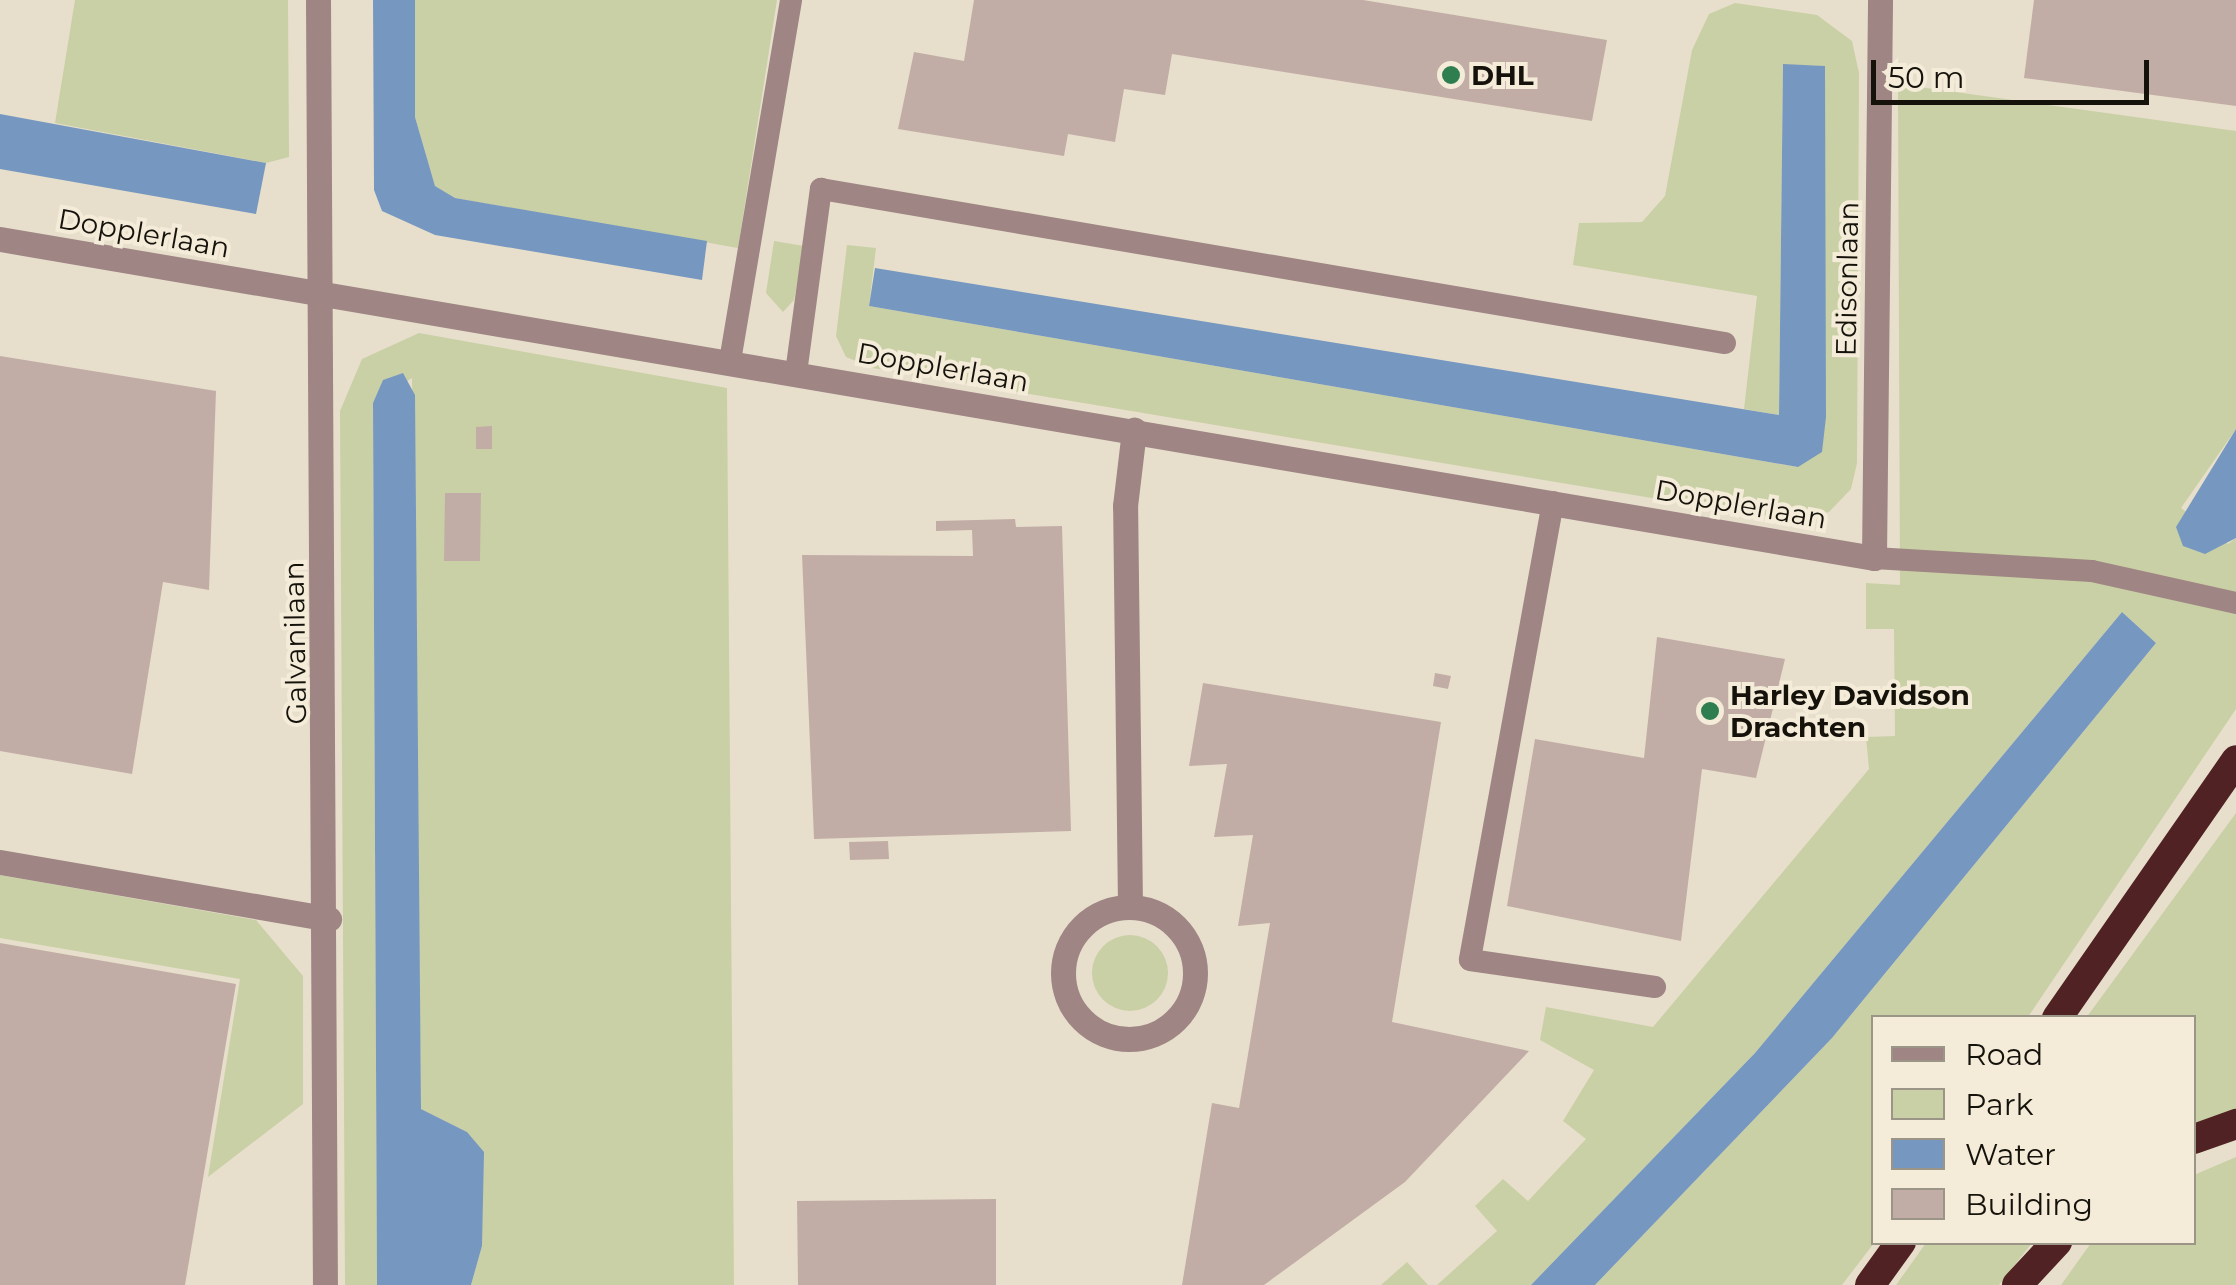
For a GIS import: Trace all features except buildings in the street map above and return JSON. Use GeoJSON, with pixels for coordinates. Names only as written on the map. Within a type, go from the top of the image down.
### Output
{"type":"FeatureCollection","features":[{"type":"Feature","properties":{"kind":"highway"},"geometry":{"type":"LineString","coordinates":[[2059,1015],[2236,760]]}},
{"type":"Feature","properties":{"kind":"highway"},"geometry":{"type":"LineString","coordinates":[[2196,1138],[2236,1124]]}},
{"type":"Feature","properties":{"kind":"highway"},"geometry":{"type":"LineString","coordinates":[[1870,1285],[1899,1245]]}},
{"type":"Feature","properties":{"kind":"highway"},"geometry":{"type":"LineString","coordinates":[[2016,1285],[2054,1245]]}},
{"type":"Feature","properties":{"kind":"street","name":"Galvanilaan"},"geometry":{"type":"LineString","coordinates":[[318,0],[329,920],[324,1285]]}},
{"type":"Feature","properties":{"kind":"street","name":"Edisonlaan"},"geometry":{"type":"LineString","coordinates":[[1874,558],[1879,0]]}},
{"type":"Feature","properties":{"kind":"street","name":"Dopplerlaan"},"geometry":{"type":"LineString","coordinates":[[0,239],[1874,558]]}},
{"type":"Feature","properties":{"kind":"street"},"geometry":{"type":"LineString","coordinates":[[1130,906],[1125,506],[1134,430]]}},
{"type":"Feature","properties":{"kind":"street"},"geometry":{"type":"LineString","coordinates":[[0,862],[329,920]]}},
{"type":"Feature","properties":{"kind":"street"},"geometry":{"type":"LineString","coordinates":[[1130,906],[1174,924],[1195,968],[1181,1014],[1140,1038],[1093,1028],[1065,990],[1063,966],[1085,922],[1130,906]]}},
{"type":"Feature","properties":{"kind":"lane"},"geometry":{"type":"LineString","coordinates":[[730,362],[791,0]]}},
{"type":"Feature","properties":{"kind":"lane"},"geometry":{"type":"LineString","coordinates":[[796,373],[821,189],[1725,344]]}},
{"type":"Feature","properties":{"kind":"lane"},"geometry":{"type":"LineString","coordinates":[[1553,502],[1470,960],[1654,987]]}},
{"type":"Feature","properties":{"kind":"lane"},"geometry":{"type":"LineString","coordinates":[[1874,558],[2092,571],[2236,603]]}},
{"type":"Feature","properties":{"kind":"green space"},"geometry":{"type":"Polygon","coordinates":[[[75,0],[288,0],[289,157],[266,163],[55,123],[75,0]]]}},
{"type":"Feature","properties":{"kind":"green space"},"geometry":{"type":"Polygon","coordinates":[[[415,0],[777,0],[738,248],[454,198],[435,186],[415,117],[415,0]]]}},
{"type":"Feature","properties":{"kind":"green space"},"geometry":{"type":"Polygon","coordinates":[[[1735,3],[1817,15],[1852,41],[1859,73],[1857,463],[1851,489],[1829,512],[1799,520],[1712,508],[873,368],[846,357],[836,336],[847,245],[876,248],[869,306],[1798,467],[1825,66],[1783,65],[1779,415],[1744,409],[1757,296],[1573,265],[1579,223],[1642,222],[1665,196],[1692,50],[1709,14],[1735,3]]]}},
{"type":"Feature","properties":{"kind":"green space"},"geometry":{"type":"Polygon","coordinates":[[[1898,84],[2236,131],[2236,429],[2181,508],[2228,544],[2236,538],[2236,709],[2029,1015],[1871,1015],[1872,1245],[1842,1285],[1595,1285],[1832,1038],[2156,643],[2122,612],[1755,1053],[1531,1285],[1437,1285],[1497,1231],[1475,1206],[1503,1179],[1528,1201],[1586,1139],[1563,1121],[1594,1070],[1540,1040],[1546,1007],[1653,1027],[1869,769],[1866,737],[1895,736],[1894,629],[1866,629],[1866,583],[1900,585],[1898,84]]]}},
{"type":"Feature","properties":{"kind":"green space"},"geometry":{"type":"Polygon","coordinates":[[[774,241],[804,246],[794,300],[783,312],[766,293],[774,241]]]}},
{"type":"Feature","properties":{"kind":"green space"},"geometry":{"type":"Polygon","coordinates":[[[419,333],[727,388],[734,1285],[471,1285],[482,1246],[467,1132],[421,1109],[412,378],[373,403],[377,1285],[345,1285],[340,411],[362,359],[419,333]]]}},
{"type":"Feature","properties":{"kind":"green space"},"geometry":{"type":"Polygon","coordinates":[[[2236,813],[2236,1109],[2196,1126],[2196,1015],[2088,1015],[2236,813]]]}},
{"type":"Feature","properties":{"kind":"green space"},"geometry":{"type":"Polygon","coordinates":[[[0,875],[256,920],[303,976],[303,1104],[208,1177],[240,979],[0,938],[0,875]]]}},
{"type":"Feature","properties":{"kind":"green space"},"geometry":{"type":"Polygon","coordinates":[[[1130,935],[1145,937],[1157,946],[1166,958],[1166,988],[1157,1000],[1145,1009],[1130,1011],[1115,1009],[1103,1000],[1094,988],[1092,973],[1094,958],[1103,946],[1115,937],[1130,935]]]}},
{"type":"Feature","properties":{"kind":"green space"},"geometry":{"type":"Polygon","coordinates":[[[2236,1157],[2236,1285],[2061,1285],[2090,1245],[2196,1245],[2196,1174],[2236,1157]]]}},
{"type":"Feature","properties":{"kind":"green space"},"geometry":{"type":"Polygon","coordinates":[[[1924,1245],[2030,1245],[1999,1285],[1896,1285],[1924,1245]]]}},
{"type":"Feature","properties":{"kind":"green space"},"geometry":{"type":"Polygon","coordinates":[[[1407,1262],[1428,1285],[1381,1285],[1407,1262]]]}},
{"type":"Feature","properties":{"kind":"water"},"geometry":{"type":"Polygon","coordinates":[[[373,0],[415,0],[415,117],[435,186],[455,198],[707,241],[702,280],[435,235],[382,211],[374,190],[373,0]]]}},
{"type":"Feature","properties":{"kind":"water"},"geometry":{"type":"Polygon","coordinates":[[[1783,64],[1825,66],[1826,417],[1822,452],[1798,467],[869,306],[875,268],[1779,415],[1783,64]]]}},
{"type":"Feature","properties":{"kind":"water"},"geometry":{"type":"Polygon","coordinates":[[[0,114],[266,163],[256,214],[0,169],[0,114]]]}},
{"type":"Feature","properties":{"kind":"water"},"geometry":{"type":"Polygon","coordinates":[[[403,373],[415,395],[421,1109],[467,1132],[484,1152],[482,1246],[471,1285],[377,1285],[373,403],[383,380],[403,373]]]}},
{"type":"Feature","properties":{"kind":"water"},"geometry":{"type":"Polygon","coordinates":[[[2236,429],[2236,538],[2205,554],[2183,546],[2176,527],[2236,429]]]}},
{"type":"Feature","properties":{"kind":"water"},"geometry":{"type":"Polygon","coordinates":[[[2122,612],[2156,643],[1832,1038],[1595,1285],[1531,1285],[1755,1053],[2122,612]]]}},
{"type":"Feature","properties":{"kind":"place","name":"DHL"},"geometry":{"type":"Point","coordinates":[1451,75]}},
{"type":"Feature","properties":{"kind":"place","name":"Harley Davidson Drachten"},"geometry":{"type":"Point","coordinates":[1710,711]}}]}
